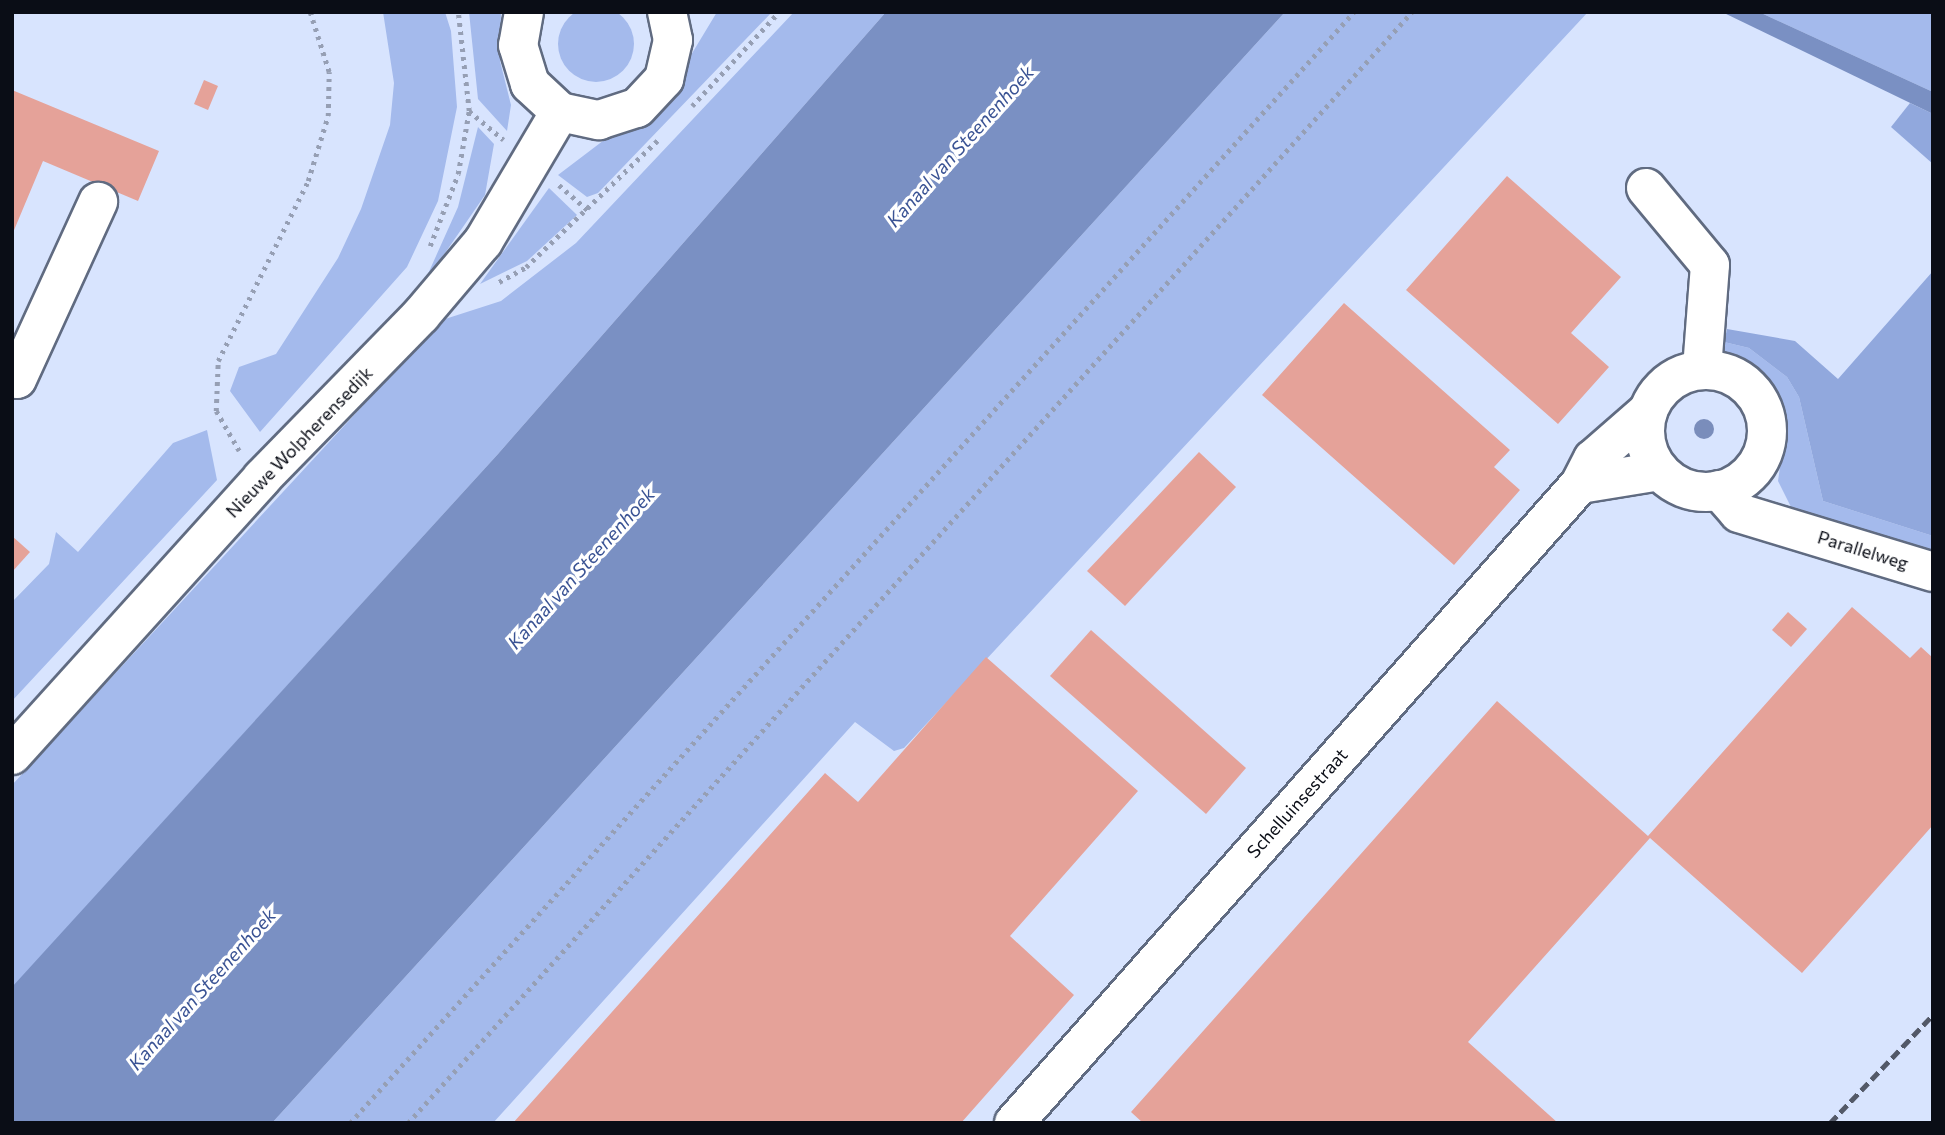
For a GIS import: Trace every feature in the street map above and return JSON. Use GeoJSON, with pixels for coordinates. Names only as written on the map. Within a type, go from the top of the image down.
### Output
{"type":"FeatureCollection","features":[{"type":"Feature","properties":{"kind":"street"},"geometry":{"type":"LineString","coordinates":[[524,12],[518,45],[523,71],[560,112],[612,118],[647,100],[672,54],[667,12]]}},
{"type":"Feature","properties":{"kind":"street","name":"Nieuwe Wolpherensedijk"},"geometry":{"type":"LineString","coordinates":[[12,755],[262,478],[483,242],[560,112]]}},
{"type":"Feature","properties":{"kind":"street"},"geometry":{"type":"LineString","coordinates":[[1646,188],[1710,265],[1702,370]]}},
{"type":"Feature","properties":{"kind":"street"},"geometry":{"type":"LineString","coordinates":[[12,377],[17,379],[98,202]]}},
{"type":"Feature","properties":{"kind":"street"},"geometry":{"type":"LineString","coordinates":[[1702,370],[1732,375],[1755,395],[1766,431],[1755,467],[1719,490],[1687,489],[1660,471],[1645,436],[1648,411],[1663,387],[1702,370]]}},
{"type":"Feature","properties":{"kind":"street","name":"Schelluinsestraat"},"geometry":{"type":"LineString","coordinates":[[1014,1123],[1580,484],[1593,458],[1648,411]]}},
{"type":"Feature","properties":{"kind":"street","name":"Parallelweg"},"geometry":{"type":"LineString","coordinates":[[1755,467],[1769,499],[1794,529]]}},
{"type":"Feature","properties":{"kind":"street"},"geometry":{"type":"LineString","coordinates":[[1580,484],[1660,471]]}},
{"type":"Feature","properties":{"kind":"street","name":"Parallelweg"},"geometry":{"type":"LineString","coordinates":[[1719,490],[1740,513],[1933,572]]}},
{"type":"Feature","properties":{"kind":"path"},"geometry":{"type":"LineString","coordinates":[[262,478],[216,411],[218,361],[308,181],[328,116],[329,72],[310,12]]}},
{"type":"Feature","properties":{"kind":"path"},"geometry":{"type":"LineString","coordinates":[[458,12],[469,111]]}},
{"type":"Feature","properties":{"kind":"path"},"geometry":{"type":"LineString","coordinates":[[350,1123],[1354,12]]}},
{"type":"Feature","properties":{"kind":"path"},"geometry":{"type":"LineString","coordinates":[[408,1123],[1412,12]]}},
{"type":"Feature","properties":{"kind":"shaded area"},"geometry":{"type":"Polygon","coordinates":[[[596,6],[611,9],[623,17],[631,29],[634,44],[631,59],[623,71],[611,79],[596,82],[581,79],[569,71],[561,59],[558,44],[561,29],[569,17],[581,9],[596,6]]]}},
{"type":"Feature","properties":{"kind":"shaded area"},"geometry":{"type":"Polygon","coordinates":[[[383,12],[445,12],[451,31],[457,107],[438,201],[407,267],[260,432],[230,391],[239,367],[276,354],[338,258],[361,209],[390,125],[394,83],[383,12]]]}},
{"type":"Feature","properties":{"kind":"shaded area"},"geometry":{"type":"Polygon","coordinates":[[[469,12],[501,12],[500,61],[511,105],[507,131],[478,99],[469,12]]]}},
{"type":"Feature","properties":{"kind":"shaded area"},"geometry":{"type":"Polygon","coordinates":[[[717,12],[772,12],[598,193],[587,197],[558,175],[612,134],[688,60],[717,12]]]}},
{"type":"Feature","properties":{"kind":"shaded area"},"geometry":{"type":"Polygon","coordinates":[[[794,12],[886,12],[498,454],[12,988],[12,785],[442,320],[501,301],[576,243],[794,12]]]}},
{"type":"Feature","properties":{"kind":"shaded area"},"geometry":{"type":"Polygon","coordinates":[[[1285,12],[1588,12],[904,748],[894,751],[855,722],[493,1123],[272,1123],[1285,12]]]}},
{"type":"Feature","properties":{"kind":"shaded area"},"geometry":{"type":"Polygon","coordinates":[[[1759,12],[1933,12],[1933,92],[1759,12]]]}},
{"type":"Feature","properties":{"kind":"shaded area"},"geometry":{"type":"Polygon","coordinates":[[[1910,103],[1933,114],[1933,164],[1891,127],[1910,103]]]}},
{"type":"Feature","properties":{"kind":"shaded area"},"geometry":{"type":"Polygon","coordinates":[[[478,127],[494,144],[485,195],[423,285],[458,207],[478,127]]]}},
{"type":"Feature","properties":{"kind":"shaded area"},"geometry":{"type":"Polygon","coordinates":[[[549,188],[577,215],[527,261],[480,284],[549,188]]]}},
{"type":"Feature","properties":{"kind":"shaded area"},"geometry":{"type":"Polygon","coordinates":[[[1933,271],[1933,536],[1823,501],[1799,397],[1787,377],[1749,348],[1724,342],[1727,329],[1795,341],[1838,379],[1933,271]]]}},
{"type":"Feature","properties":{"kind":"shaded area"},"geometry":{"type":"Polygon","coordinates":[[[1724,342],[1749,348],[1787,377],[1799,397],[1823,501],[1933,536],[1933,555],[1792,509],[1778,481],[1787,419],[1767,380],[1725,354],[1724,342]]]}},
{"type":"Feature","properties":{"kind":"shaded area"},"geometry":{"type":"Polygon","coordinates":[[[207,430],[217,480],[12,701],[12,602],[49,564],[56,532],[78,552],[173,443],[207,430]]]}},
{"type":"Feature","properties":{"kind":"water","name":"Kanaal van Steenenhoek"},"geometry":{"type":"Polygon","coordinates":[[[886,12],[1285,12],[272,1123],[12,1123],[12,987],[498,454],[886,12]]]}},
{"type":"Feature","properties":{"kind":"water"},"geometry":{"type":"Polygon","coordinates":[[[1722,12],[1759,12],[1933,92],[1933,114],[1722,12]]]}},
{"type":"Feature","properties":{"kind":"building"},"geometry":{"type":"Polygon","coordinates":[[[204,80],[218,86],[208,110],[194,104],[204,80]]]}},
{"type":"Feature","properties":{"kind":"building"},"geometry":{"type":"Polygon","coordinates":[[[12,90],[159,151],[138,201],[43,161],[12,235],[12,90]]]}},
{"type":"Feature","properties":{"kind":"building"},"geometry":{"type":"Polygon","coordinates":[[[1507,176],[1621,277],[1571,333],[1609,367],[1558,424],[1406,290],[1507,176]]]}},
{"type":"Feature","properties":{"kind":"building"},"geometry":{"type":"Polygon","coordinates":[[[1344,303],[1510,450],[1494,467],[1520,490],[1454,565],[1262,395],[1344,303]]]}},
{"type":"Feature","properties":{"kind":"building"},"geometry":{"type":"Polygon","coordinates":[[[1199,452],[1236,487],[1125,606],[1087,571],[1199,452]]]}},
{"type":"Feature","properties":{"kind":"building"},"geometry":{"type":"Polygon","coordinates":[[[12,536],[30,552],[12,572],[12,536]]]}},
{"type":"Feature","properties":{"kind":"building"},"geometry":{"type":"Polygon","coordinates":[[[1852,607],[1910,658],[1921,647],[1933,658],[1933,825],[1802,973],[1650,838],[1468,1042],[1558,1123],[1143,1123],[1131,1112],[1497,701],[1648,836],[1852,607]]]}},
{"type":"Feature","properties":{"kind":"building"},"geometry":{"type":"Polygon","coordinates":[[[1788,612],[1807,629],[1791,647],[1772,630],[1788,612]]]}},
{"type":"Feature","properties":{"kind":"building"},"geometry":{"type":"Polygon","coordinates":[[[1091,630],[1246,768],[1206,814],[1050,676],[1091,630]]]}},
{"type":"Feature","properties":{"kind":"building"},"geometry":{"type":"Polygon","coordinates":[[[986,657],[1138,791],[1010,936],[1074,995],[961,1123],[513,1123],[825,773],[858,802],[986,657]]]}},
{"type":"Feature","properties":{"kind":"railway"},"geometry":{"type":"LineString","coordinates":[[1830,1123],[1933,1015]]}}]}
